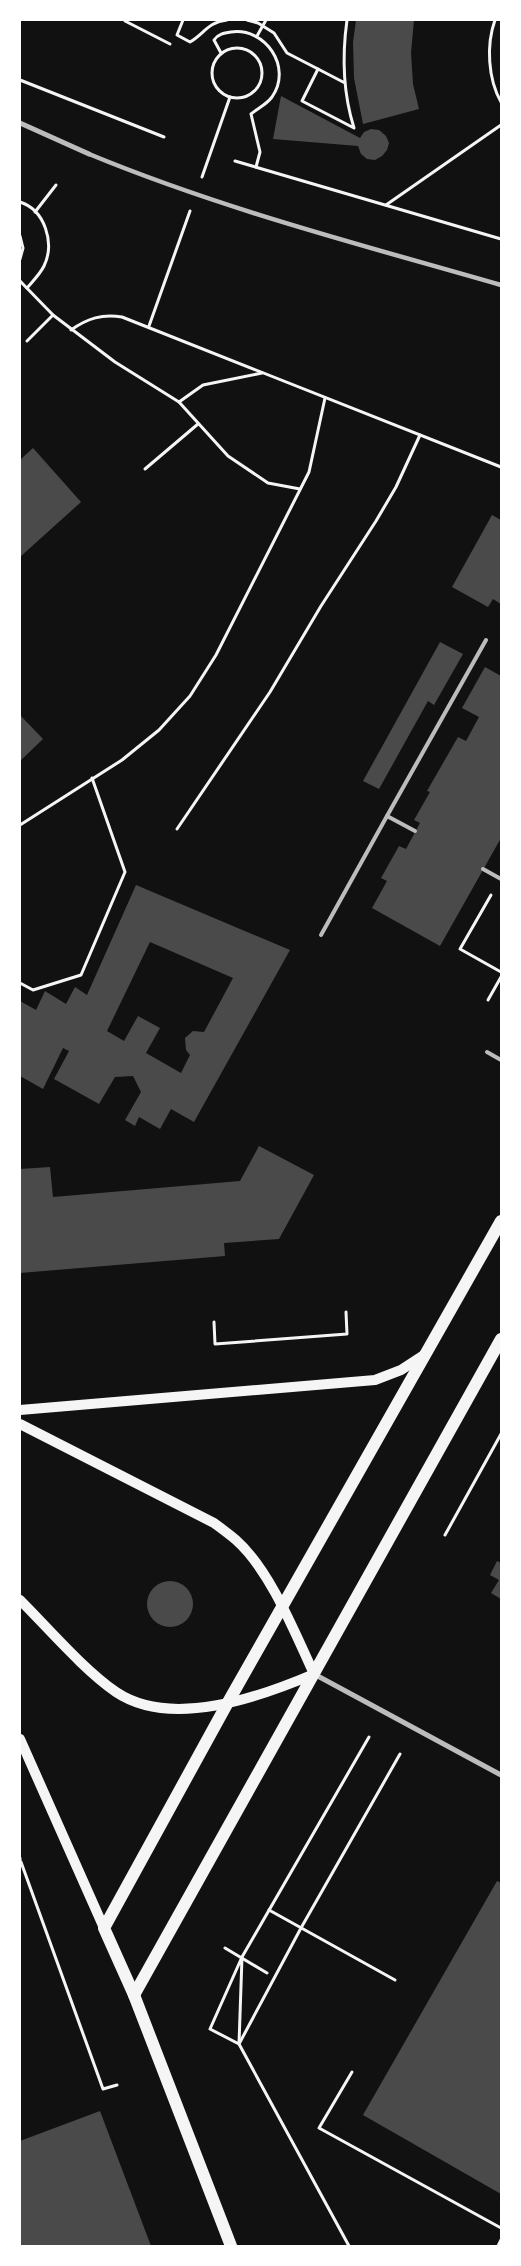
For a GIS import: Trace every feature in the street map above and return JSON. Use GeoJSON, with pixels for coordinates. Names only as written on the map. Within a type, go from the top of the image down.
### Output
{"type":"FeatureCollection","features":[{"type":"Feature","properties":{"kind":"main road"},"geometry":{"type":"LineString","coordinates":[[104,1928],[282,1606],[501,1221]]}},
{"type":"Feature","properties":{"kind":"main road"},"geometry":{"type":"LineString","coordinates":[[134,1995],[501,1339]]}},
{"type":"Feature","properties":{"kind":"main road"},"geometry":{"type":"LineString","coordinates":[[20,1410],[375,1380],[401,1370],[425,1355]]}},
{"type":"Feature","properties":{"kind":"main road"},"geometry":{"type":"LineString","coordinates":[[20,1424],[214,1523],[237,1541],[262,1572],[282,1606],[314,1674]]}},
{"type":"Feature","properties":{"kind":"main road"},"geometry":{"type":"LineString","coordinates":[[20,1600],[101,1681],[118,1693],[137,1702],[182,1709],[227,1704],[271,1692],[314,1674]]}},
{"type":"Feature","properties":{"kind":"main road"},"geometry":{"type":"LineString","coordinates":[[20,1739],[134,1995],[231,2246]]}},
{"type":"Feature","properties":{"kind":"street"},"geometry":{"type":"LineString","coordinates":[[20,124],[163,184],[238,210],[501,285]]}},
{"type":"Feature","properties":{"kind":"street"},"geometry":{"type":"LineString","coordinates":[[314,1674],[501,1775]]}},
{"type":"Feature","properties":{"kind":"lane"},"geometry":{"type":"LineString","coordinates":[[321,934],[486,640]]}},
{"type":"Feature","properties":{"kind":"lane"},"geometry":{"type":"LineString","coordinates":[[387,816],[415,831]]}},
{"type":"Feature","properties":{"kind":"lane"},"geometry":{"type":"LineString","coordinates":[[483,869],[500,879]]}},
{"type":"Feature","properties":{"kind":"lane"},"geometry":{"type":"LineString","coordinates":[[487,1052],[501,1060]]}},
{"type":"Feature","properties":{"kind":"path"},"geometry":{"type":"LineString","coordinates":[[182,20],[177,34],[190,42],[204,29],[220,21],[227,20]]}},
{"type":"Feature","properties":{"kind":"path"},"geometry":{"type":"LineString","coordinates":[[247,20],[263,26],[274,33],[287,53],[345,83]]}},
{"type":"Feature","properties":{"kind":"path"},"geometry":{"type":"LineString","coordinates":[[257,36],[266,20]]}},
{"type":"Feature","properties":{"kind":"path"},"geometry":{"type":"LineString","coordinates":[[318,69],[302,101],[354,128],[345,83],[344,41],[347,20]]}},
{"type":"Feature","properties":{"kind":"path"},"geometry":{"type":"LineString","coordinates":[[494,20],[489,51],[491,74],[501,102]]}},
{"type":"Feature","properties":{"kind":"path"},"geometry":{"type":"LineString","coordinates":[[125,21],[170,44]]}},
{"type":"Feature","properties":{"kind":"path"},"geometry":{"type":"LineString","coordinates":[[222,53],[214,40],[224,32],[239,30],[257,36],[266,42],[275,54],[279,68],[278,82],[272,96],[262,107],[251,114],[260,152],[256,168]]}},
{"type":"Feature","properties":{"kind":"path"},"geometry":{"type":"LineString","coordinates":[[229,48],[238,48],[254,54],[260,61],[262,79],[252,93],[235,99],[219,92],[211,76],[215,59],[222,53],[229,48]]}},
{"type":"Feature","properties":{"kind":"path"},"geometry":{"type":"LineString","coordinates":[[20,80],[164,137]]}},
{"type":"Feature","properties":{"kind":"path"},"geometry":{"type":"LineString","coordinates":[[386,206],[501,125]]}},
{"type":"Feature","properties":{"kind":"path"},"geometry":{"type":"LineString","coordinates":[[235,161],[501,239]]}},
{"type":"Feature","properties":{"kind":"path"},"geometry":{"type":"LineString","coordinates":[[35,212],[56,185]]}},
{"type":"Feature","properties":{"kind":"path"},"geometry":{"type":"LineString","coordinates":[[20,202],[35,212],[44,224],[48,237],[49,252],[44,266],[27,288]]}},
{"type":"Feature","properties":{"kind":"path"},"geometry":{"type":"LineString","coordinates":[[20,236],[23,248],[20,259]]}},
{"type":"Feature","properties":{"kind":"path"},"geometry":{"type":"LineString","coordinates":[[20,281],[53,315],[71,330],[115,362],[180,402],[228,456],[268,483],[300,489]]}},
{"type":"Feature","properties":{"kind":"path"},"geometry":{"type":"LineString","coordinates":[[27,341],[53,315]]}},
{"type":"Feature","properties":{"kind":"path"},"geometry":{"type":"LineString","coordinates":[[71,330],[94,317],[108,315],[122,317],[501,467]]}},
{"type":"Feature","properties":{"kind":"path"},"geometry":{"type":"LineString","coordinates":[[180,402],[203,385],[263,373]]}},
{"type":"Feature","properties":{"kind":"path"},"geometry":{"type":"LineString","coordinates":[[20,825],[122,760],[159,730],[190,696],[216,655],[300,489],[314,454],[325,398]]}},
{"type":"Feature","properties":{"kind":"path"},"geometry":{"type":"LineString","coordinates":[[145,469],[198,424]]}},
{"type":"Feature","properties":{"kind":"path"},"geometry":{"type":"LineString","coordinates":[[177,829],[270,692],[321,606],[376,521],[396,486],[420,435]]}},
{"type":"Feature","properties":{"kind":"path"},"geometry":{"type":"LineString","coordinates":[[20,983],[33,990],[81,975],[125,872],[92,778]]}},
{"type":"Feature","properties":{"kind":"path"},"geometry":{"type":"LineString","coordinates":[[500,879],[460,949],[501,972]]}},
{"type":"Feature","properties":{"kind":"path"},"geometry":{"type":"LineString","coordinates":[[488,1000],[501,977]]}},
{"type":"Feature","properties":{"kind":"path"},"geometry":{"type":"LineString","coordinates":[[214,1322],[215,1344],[283,1339],[347,1334],[346,1312]]}},
{"type":"Feature","properties":{"kind":"path"},"geometry":{"type":"LineString","coordinates":[[445,1535],[501,1434]]}},
{"type":"Feature","properties":{"kind":"path"},"geometry":{"type":"LineString","coordinates":[[239,2044],[210,2029],[242,1957],[369,1737]]}},
{"type":"Feature","properties":{"kind":"path"},"geometry":{"type":"LineString","coordinates":[[239,2044],[301,1928],[400,1754]]}},
{"type":"Feature","properties":{"kind":"path"},"geometry":{"type":"LineString","coordinates":[[21,1861],[103,2089],[117,2085]]}},
{"type":"Feature","properties":{"kind":"path"},"geometry":{"type":"LineString","coordinates":[[268,1910],[395,1980]]}},
{"type":"Feature","properties":{"kind":"path"},"geometry":{"type":"LineString","coordinates":[[225,1948],[268,1973]]}},
{"type":"Feature","properties":{"kind":"path"},"geometry":{"type":"LineString","coordinates":[[242,1957],[239,2044],[349,2246]]}},
{"type":"Feature","properties":{"kind":"path"},"geometry":{"type":"LineString","coordinates":[[352,2072],[319,2128],[501,2228]]}},
{"type":"Feature","properties":{"kind":"path"},"geometry":{"type":"LineString","coordinates":[[498,2246],[501,2240]]}},
{"type":"Feature","properties":{"kind":"building"},"geometry":{"type":"Polygon","coordinates":[[[356,20],[414,20],[411,53],[413,84],[419,109],[363,124],[354,78],[353,42],[356,20]]]}},
{"type":"Feature","properties":{"kind":"building"},"geometry":{"type":"Polygon","coordinates":[[[281,96],[360,138],[364,132],[371,129],[379,130],[386,136],[389,143],[387,150],[375,160],[367,159],[361,154],[358,146],[273,139],[281,96]]]}},
{"type":"Feature","properties":{"kind":"building"},"geometry":{"type":"Polygon","coordinates":[[[33,448],[81,502],[20,557],[20,460],[33,448]]]}},
{"type":"Feature","properties":{"kind":"building"},"geometry":{"type":"Polygon","coordinates":[[[492,515],[501,520],[501,604],[493,599],[488,607],[452,587],[492,515]]]}},
{"type":"Feature","properties":{"kind":"building"},"geometry":{"type":"Polygon","coordinates":[[[440,642],[463,654],[434,705],[428,701],[379,789],[363,781],[440,642]]]}},
{"type":"Feature","properties":{"kind":"building"},"geometry":{"type":"Polygon","coordinates":[[[485,667],[501,676],[501,838],[440,946],[372,908],[387,881],[381,878],[399,846],[406,849],[420,823],[414,820],[430,792],[427,791],[458,737],[466,741],[479,717],[462,708],[485,667]]]}},
{"type":"Feature","properties":{"kind":"building"},"geometry":{"type":"Polygon","coordinates":[[[20,715],[43,739],[20,761],[20,715]]]}},
{"type":"Feature","properties":{"kind":"building"},"geometry":{"type":"Polygon","coordinates":[[[136,885],[290,950],[194,1122],[171,1109],[160,1129],[139,1117],[135,1126],[125,1120],[141,1092],[133,1076],[115,1077],[99,1104],[54,1079],[69,1051],[63,1048],[43,1089],[20,1076],[20,1001],[36,1010],[45,991],[66,1004],[75,987],[87,995],[136,885]],[[150,942],[107,1031],[124,1041],[138,1016],[160,1028],[146,1053],[181,1073],[190,1055],[186,1050],[185,1038],[193,1031],[204,1032],[233,978],[150,942]]]}},
{"type":"Feature","properties":{"kind":"building"},"geometry":{"type":"Polygon","coordinates":[[[259,1146],[314,1175],[279,1239],[224,1243],[225,1256],[20,1273],[20,1169],[50,1167],[53,1197],[240,1181],[259,1146]]]}},
{"type":"Feature","properties":{"kind":"building"},"geometry":{"type":"Polygon","coordinates":[[[497,1561],[501,1563],[501,1599],[491,1593],[499,1580],[490,1575],[497,1561]]]}},
{"type":"Feature","properties":{"kind":"building"},"geometry":{"type":"Polygon","coordinates":[[[165,1581],[175,1581],[189,1591],[193,1604],[189,1617],[183,1623],[175,1627],[165,1627],[151,1617],[147,1609],[147,1599],[157,1585],[165,1581]]]}},
{"type":"Feature","properties":{"kind":"building"},"geometry":{"type":"Polygon","coordinates":[[[497,1881],[501,1883],[501,2194],[363,2115],[497,1881]]]}},
{"type":"Feature","properties":{"kind":"building"},"geometry":{"type":"Polygon","coordinates":[[[100,2111],[151,2246],[20,2246],[20,2141],[100,2111]]]}}]}
